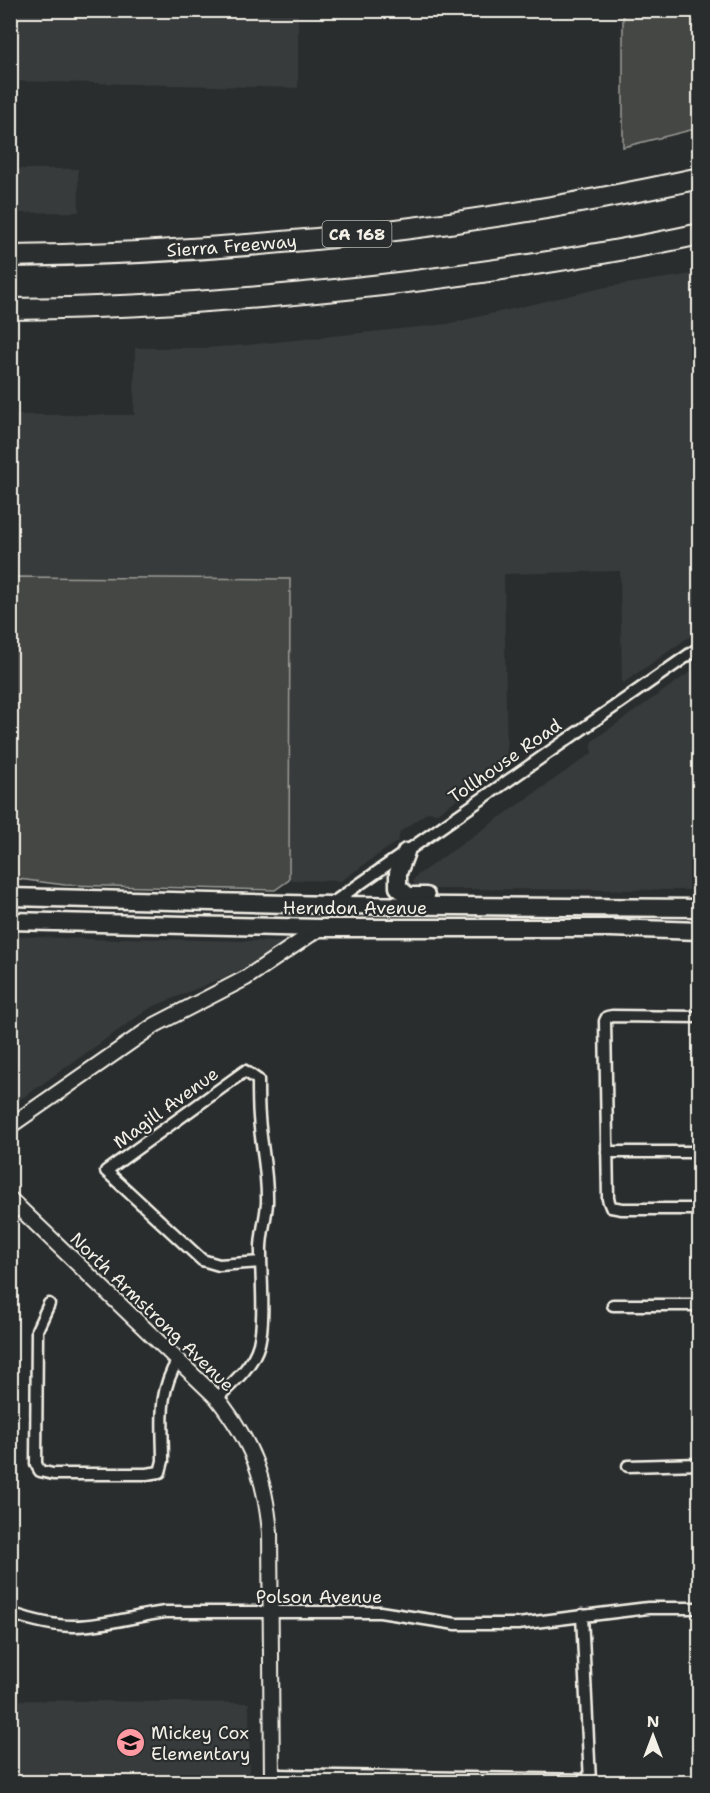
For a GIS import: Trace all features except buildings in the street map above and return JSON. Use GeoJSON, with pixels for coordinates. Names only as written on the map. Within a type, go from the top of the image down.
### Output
{"type":"FeatureCollection","features":[{"type":"Feature","properties":{"kind":"highway","name":"Sierra Freeway"},"geometry":{"type":"LineString","coordinates":[[10,256],[149,252],[290,241],[558,207],[656,188],[699,176]]}},
{"type":"Feature","properties":{"kind":"highway"},"geometry":{"type":"LineString","coordinates":[[10,309],[156,305],[296,295],[492,271],[699,234]]}},
{"type":"Feature","properties":{"kind":"main road"},"geometry":{"type":"LineString","coordinates":[[406,852],[398,873],[398,887],[402,892],[408,896],[457,897],[472,906]]}},
{"type":"Feature","properties":{"kind":"main road","name":"Herndon Avenue"},"geometry":{"type":"LineString","coordinates":[[10,897],[331,905],[699,908]]}},
{"type":"Feature","properties":{"kind":"main road"},"geometry":{"type":"LineString","coordinates":[[108,924],[121,911],[311,915],[331,905]]}},
{"type":"Feature","properties":{"kind":"main road"},"geometry":{"type":"LineString","coordinates":[[370,928],[372,920],[377,915],[385,913],[457,914],[472,906]]}},
{"type":"Feature","properties":{"kind":"main road","name":"Herndon Avenue"},"geometry":{"type":"LineString","coordinates":[[10,921],[320,928],[610,928],[699,931]]}},
{"type":"Feature","properties":{"kind":"street","name":"Tollhouse Road"},"geometry":{"type":"LineString","coordinates":[[331,905],[699,647]]}},
{"type":"Feature","properties":{"kind":"street"},"geometry":{"type":"LineString","coordinates":[[10,1126],[154,1025],[246,978],[320,928]]}},
{"type":"Feature","properties":{"kind":"street"},"geometry":{"type":"LineString","coordinates":[[699,1017],[607,1017],[605,1021],[608,1200],[611,1207],[699,1209]]}},
{"type":"Feature","properties":{"kind":"street","name":"Magill Avenue"},"geometry":{"type":"LineString","coordinates":[[244,1071],[258,1080],[259,1116],[266,1162],[267,1204],[260,1239],[261,1263],[219,1265],[202,1260],[106,1171],[244,1071]]}},
{"type":"Feature","properties":{"kind":"street"},"geometry":{"type":"LineString","coordinates":[[607,1152],[699,1152]]}},
{"type":"Feature","properties":{"kind":"street","name":"North Armstrong Avenue"},"geometry":{"type":"LineString","coordinates":[[10,1199],[218,1398],[250,1446],[263,1485],[270,1533],[272,1779]]}},
{"type":"Feature","properties":{"kind":"street"},"geometry":{"type":"LineString","coordinates":[[218,1398],[240,1377],[259,1345],[261,1263]]}},
{"type":"Feature","properties":{"kind":"street"},"geometry":{"type":"LineString","coordinates":[[49,1304],[38,1330],[36,1464],[40,1471],[53,1474],[160,1472],[163,1461],[164,1392],[169,1376],[178,1360]]}},
{"type":"Feature","properties":{"kind":"street"},"geometry":{"type":"LineString","coordinates":[[613,1305],[699,1305]]}},
{"type":"Feature","properties":{"kind":"street"},"geometry":{"type":"LineString","coordinates":[[628,1466],[699,1464]]}},
{"type":"Feature","properties":{"kind":"street","name":"Polson Avenue"},"geometry":{"type":"LineString","coordinates":[[10,1613],[47,1623],[74,1626],[107,1623],[139,1615],[165,1612],[380,1612],[456,1624],[518,1624],[648,1608],[699,1608]]}},
{"type":"Feature","properties":{"kind":"street"},"geometry":{"type":"LineString","coordinates":[[272,1779],[590,1781],[582,1616]]}},
{"type":"Feature","properties":{"kind":"shaded area"},"geometry":{"type":"Polygon","coordinates":[[[11,10],[298,11],[298,88],[11,81],[11,10]]]}},
{"type":"Feature","properties":{"kind":"shaded area"},"geometry":{"type":"Polygon","coordinates":[[[623,11],[699,11],[699,128],[623,147],[623,11]]]}},
{"type":"Feature","properties":{"kind":"shaded area"},"geometry":{"type":"Polygon","coordinates":[[[10,169],[78,169],[79,212],[11,213],[10,169]]]}},
{"type":"Feature","properties":{"kind":"shaded area"},"geometry":{"type":"Polygon","coordinates":[[[699,273],[699,630],[622,684],[620,571],[504,574],[507,766],[437,813],[428,812],[400,832],[398,841],[341,881],[289,880],[289,579],[11,577],[11,415],[134,415],[135,348],[203,348],[247,345],[447,324],[606,287],[699,273]]]}},
{"type":"Feature","properties":{"kind":"shaded area"},"geometry":{"type":"Polygon","coordinates":[[[11,577],[290,579],[289,880],[275,890],[65,885],[11,878],[11,577]]]}},
{"type":"Feature","properties":{"kind":"shaded area"},"geometry":{"type":"Polygon","coordinates":[[[699,666],[699,890],[421,889],[415,886],[413,881],[416,876],[592,753],[592,741],[699,666]]]}},
{"type":"Feature","properties":{"kind":"shaded area"},"geometry":{"type":"Polygon","coordinates":[[[11,936],[286,942],[246,968],[150,1008],[11,1106],[11,936]]]}},
{"type":"Feature","properties":{"kind":"shaded area","name":"Mickey Cox Elementary"},"geometry":{"type":"Polygon","coordinates":[[[11,1700],[249,1703],[250,1782],[11,1782],[11,1700]]]}},
{"type":"Feature","properties":{"kind":"place","name":"Mickey Cox Elementary"},"geometry":{"type":"Point","coordinates":[130,1743]}}]}
